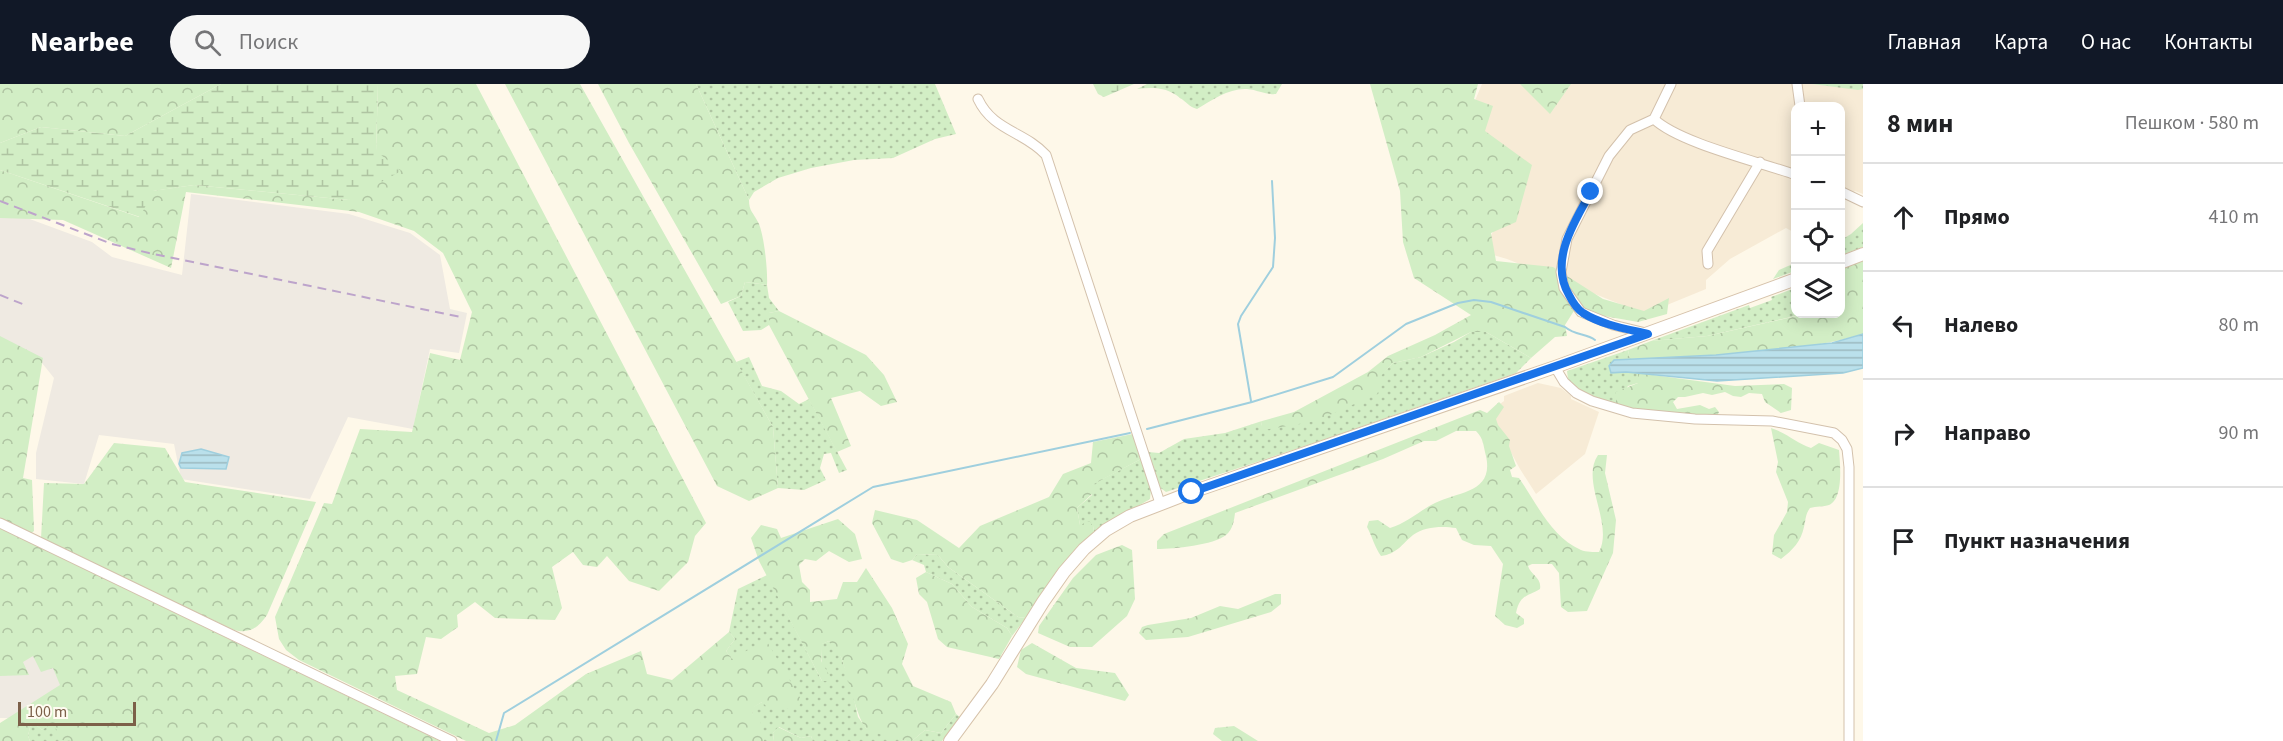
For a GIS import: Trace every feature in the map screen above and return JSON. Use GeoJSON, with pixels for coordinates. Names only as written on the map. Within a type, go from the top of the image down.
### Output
{"type":"FeatureCollection","features":[{"type":"Feature","properties":{"kind":"main road"},"geometry":{"type":"LineString","coordinates":[[1845,261],[1863,254]]}},
{"type":"Feature","properties":{"kind":"main road"},"geometry":{"type":"LineString","coordinates":[[950,741],[992,684],[1064,572],[1084,549],[1114,525],[1160,504],[1555,367],[1791,281]]}},
{"type":"Feature","properties":{"kind":"street"},"geometry":{"type":"LineString","coordinates":[[1648,334],[1613,325],[1581,312],[1564,288],[1561,272],[1567,239],[1609,156],[1630,130],[1654,119],[1671,84]]}},
{"type":"Feature","properties":{"kind":"street"},"geometry":{"type":"LineString","coordinates":[[1797,84],[1799,102]]}},
{"type":"Feature","properties":{"kind":"street"},"geometry":{"type":"LineString","coordinates":[[978,99],[984,111],[993,121],[1036,145],[1046,155],[1160,504]]}},
{"type":"Feature","properties":{"kind":"street"},"geometry":{"type":"LineString","coordinates":[[1654,119],[1662,127],[1684,137],[1791,173]]}},
{"type":"Feature","properties":{"kind":"street"},"geometry":{"type":"LineString","coordinates":[[1708,264],[1707,251],[1760,162]]}},
{"type":"Feature","properties":{"kind":"street"},"geometry":{"type":"LineString","coordinates":[[1845,193],[1863,202]]}},
{"type":"Feature","properties":{"kind":"street"},"geometry":{"type":"LineString","coordinates":[[1555,367],[1564,382],[1576,393],[1592,401],[1632,413],[1695,419],[1772,422],[1834,433],[1842,440],[1847,449],[1849,467],[1849,741]]}},
{"type":"Feature","properties":{"kind":"street"},"geometry":{"type":"LineString","coordinates":[[0,523],[452,741]]}},
{"type":"Feature","properties":{"kind":"shaded area"},"geometry":{"type":"Polygon","coordinates":[[[1482,84],[1812,84],[1863,89],[1863,194],[1855,191],[1845,199],[1845,102],[1791,102],[1791,231],[1786,228],[1730,259],[1706,280],[1706,289],[1645,314],[1507,259],[1483,252],[1525,167],[1466,122],[1482,84]]]}},
{"type":"Feature","properties":{"kind":"shaded area"},"geometry":{"type":"Polygon","coordinates":[[[191,194],[349,214],[410,233],[440,255],[450,309],[467,313],[459,353],[430,349],[413,429],[348,417],[310,499],[181,479],[174,444],[99,435],[84,484],[36,479],[36,453],[54,378],[42,363],[0,353],[0,208],[92,242],[112,257],[182,275],[191,194]]]}},
{"type":"Feature","properties":{"kind":"shaded area"},"geometry":{"type":"Polygon","coordinates":[[[1538,383],[1561,388],[1571,396],[1571,399],[1599,412],[1585,454],[1536,494],[1489,412],[1504,401],[1504,396],[1538,383]]]}},
{"type":"Feature","properties":{"kind":"shaded area"},"geometry":{"type":"Polygon","coordinates":[[[0,592],[95,675],[13,718],[0,718],[0,592]]]}},
{"type":"Feature","properties":{"kind":"green space"},"geometry":{"type":"Polygon","coordinates":[[[0,84],[221,84],[125,136],[41,127],[0,143],[0,84]]]}},
{"type":"Feature","properties":{"kind":"green space"},"geometry":{"type":"Polygon","coordinates":[[[221,84],[378,84],[376,151],[401,171],[349,200],[194,185],[153,191],[140,217],[0,170],[0,143],[41,127],[125,136],[221,84]]]}},
{"type":"Feature","properties":{"kind":"green space"},"geometry":{"type":"Polygon","coordinates":[[[378,84],[476,84],[706,523],[695,536],[688,562],[659,591],[629,581],[607,556],[597,567],[583,565],[573,552],[552,567],[562,608],[555,620],[495,618],[475,602],[457,615],[458,627],[441,639],[426,637],[417,674],[395,676],[397,690],[489,733],[515,725],[586,674],[641,651],[647,674],[672,680],[729,632],[735,639],[726,651],[732,659],[766,640],[802,701],[797,709],[767,707],[762,702],[754,707],[752,714],[760,719],[764,741],[466,741],[299,660],[286,650],[279,639],[275,617],[324,503],[332,504],[360,429],[412,432],[430,353],[460,360],[472,312],[443,253],[414,231],[359,212],[186,192],[171,268],[63,220],[0,218],[0,170],[139,217],[152,191],[194,185],[349,200],[376,151],[378,84]]]}},
{"type":"Feature","properties":{"kind":"green space"},"geometry":{"type":"Polygon","coordinates":[[[505,84],[580,84],[773,427],[778,488],[749,501],[717,486],[505,84]]]}},
{"type":"Feature","properties":{"kind":"green space"},"geometry":{"type":"Polygon","coordinates":[[[598,84],[696,84],[760,227],[765,253],[767,285],[745,282],[741,296],[721,304],[598,84]]]}},
{"type":"Feature","properties":{"kind":"green space"},"geometry":{"type":"Polygon","coordinates":[[[696,84],[935,84],[956,134],[935,139],[893,158],[854,160],[811,168],[778,178],[754,192],[749,200],[696,84]]]}},
{"type":"Feature","properties":{"kind":"green space"},"geometry":{"type":"Polygon","coordinates":[[[1093,84],[1134,84],[1104,97],[1098,94],[1093,84]]]}},
{"type":"Feature","properties":{"kind":"green space"},"geometry":{"type":"Polygon","coordinates":[[[1147,84],[1282,84],[1276,94],[1247,89],[1234,90],[1197,109],[1165,90],[1137,89],[1147,84]]]}},
{"type":"Feature","properties":{"kind":"green space"},"geometry":{"type":"Polygon","coordinates":[[[1370,84],[1478,84],[1474,99],[1493,106],[1485,131],[1532,165],[1516,222],[1491,233],[1496,261],[1553,267],[1603,299],[1644,311],[1669,298],[1667,314],[1638,322],[1604,316],[1577,306],[1565,325],[1567,336],[1555,337],[1531,358],[1486,332],[1471,332],[1421,357],[1393,363],[1380,377],[1382,384],[1377,394],[1316,421],[1264,430],[1261,426],[1262,421],[1294,412],[1368,372],[1388,356],[1435,335],[1471,315],[1414,278],[1403,242],[1400,191],[1370,84]]]}},
{"type":"Feature","properties":{"kind":"green space"},"geometry":{"type":"Polygon","coordinates":[[[1520,84],[1571,84],[1550,114],[1520,84]]]}},
{"type":"Feature","properties":{"kind":"green space"},"geometry":{"type":"Polygon","coordinates":[[[1812,84],[1863,84],[1863,89],[1858,90],[1812,84]]]}},
{"type":"Feature","properties":{"kind":"green space"},"geometry":{"type":"Polygon","coordinates":[[[1863,223],[1863,247],[1845,254],[1845,238],[1863,223]]]}},
{"type":"Feature","properties":{"kind":"green space"},"geometry":{"type":"Polygon","coordinates":[[[1863,258],[1863,334],[1836,341],[1778,350],[1630,359],[1628,350],[1651,341],[1707,336],[1791,317],[1845,318],[1845,267],[1863,258]]]}},
{"type":"Feature","properties":{"kind":"green space"},"geometry":{"type":"Polygon","coordinates":[[[1791,265],[1791,272],[1773,279],[1779,270],[1791,265]]]}},
{"type":"Feature","properties":{"kind":"green space"},"geometry":{"type":"Polygon","coordinates":[[[745,282],[767,285],[769,298],[779,311],[769,313],[769,325],[761,330],[743,331],[728,302],[741,296],[745,282]]]}},
{"type":"Feature","properties":{"kind":"green space"},"geometry":{"type":"Polygon","coordinates":[[[1791,290],[1791,317],[1707,336],[1651,341],[1749,305],[1750,308],[1772,300],[1771,297],[1791,290]]]}},
{"type":"Feature","properties":{"kind":"green space"},"geometry":{"type":"Polygon","coordinates":[[[779,311],[866,355],[884,375],[897,402],[881,406],[860,391],[831,398],[851,446],[837,452],[769,325],[769,313],[779,311]]]}},
{"type":"Feature","properties":{"kind":"green space"},"geometry":{"type":"Polygon","coordinates":[[[1471,332],[1486,332],[1531,358],[1516,373],[1323,440],[1166,492],[1158,486],[1148,452],[1159,453],[1184,439],[1225,433],[1262,421],[1261,426],[1379,377],[1393,363],[1421,357],[1471,332]]]}},
{"type":"Feature","properties":{"kind":"green space"},"geometry":{"type":"Polygon","coordinates":[[[0,336],[43,358],[23,478],[32,480],[34,531],[30,534],[0,519],[0,336]]]}},
{"type":"Feature","properties":{"kind":"green space"},"geometry":{"type":"Polygon","coordinates":[[[1628,350],[1630,359],[1624,360],[1612,373],[1638,373],[1638,383],[1628,386],[1616,404],[1590,395],[1568,379],[1567,371],[1628,350]]]}},
{"type":"Feature","properties":{"kind":"green space"},"geometry":{"type":"Polygon","coordinates":[[[749,357],[762,386],[781,391],[799,404],[809,399],[847,470],[839,473],[831,453],[824,454],[820,468],[826,480],[804,490],[778,488],[773,427],[736,362],[749,357]]]}},
{"type":"Feature","properties":{"kind":"green space"},"geometry":{"type":"Polygon","coordinates":[[[1638,373],[1735,386],[1784,384],[1792,388],[1791,410],[1781,413],[1765,402],[1762,394],[1749,393],[1741,397],[1725,392],[1678,397],[1673,402],[1677,409],[1700,405],[1709,409],[1715,407],[1719,412],[1717,416],[1639,410],[1616,404],[1616,392],[1638,383],[1638,373]]]}},
{"type":"Feature","properties":{"kind":"green space"},"geometry":{"type":"Polygon","coordinates":[[[1499,402],[1504,407],[1496,419],[1510,440],[1509,446],[1516,466],[1510,470],[1512,477],[1519,478],[1545,518],[1561,537],[1583,551],[1599,552],[1603,541],[1601,516],[1594,490],[1593,465],[1598,455],[1607,455],[1605,473],[1616,520],[1613,553],[1587,611],[1568,612],[1561,607],[1559,573],[1552,564],[1532,564],[1528,566],[1538,579],[1540,589],[1524,597],[1519,603],[1516,613],[1524,619],[1524,624],[1517,628],[1505,625],[1495,616],[1503,564],[1491,546],[1474,545],[1462,540],[1456,528],[1428,528],[1413,535],[1391,553],[1381,556],[1379,553],[1367,527],[1369,521],[1378,520],[1390,528],[1435,503],[1464,493],[1480,484],[1487,468],[1483,442],[1476,431],[1456,431],[1436,441],[1424,441],[1383,459],[1235,513],[1233,525],[1228,533],[1213,541],[1157,549],[1157,541],[1164,534],[1480,410],[1487,413],[1499,402]]]}},
{"type":"Feature","properties":{"kind":"green space"},"geometry":{"type":"Polygon","coordinates":[[[1771,428],[1811,448],[1819,443],[1839,450],[1840,472],[1837,496],[1827,506],[1810,508],[1799,541],[1781,559],[1772,554],[1774,535],[1787,512],[1788,502],[1776,472],[1778,462],[1771,428]]]}},
{"type":"Feature","properties":{"kind":"green space"},"geometry":{"type":"Polygon","coordinates":[[[1133,434],[1141,459],[1092,485],[1092,494],[1077,508],[1080,525],[1089,521],[1094,532],[1058,569],[1026,618],[1018,617],[948,567],[938,555],[917,554],[912,560],[903,563],[891,559],[872,523],[875,510],[917,520],[959,548],[980,526],[1049,497],[1063,474],[1091,463],[1093,442],[1133,434]]]}},
{"type":"Feature","properties":{"kind":"green space"},"geometry":{"type":"Polygon","coordinates":[[[114,443],[165,448],[185,482],[316,502],[267,615],[257,627],[245,631],[234,630],[41,539],[44,483],[84,484],[114,443]]]}},
{"type":"Feature","properties":{"kind":"green space"},"geometry":{"type":"Polygon","coordinates":[[[1141,459],[1151,489],[1150,499],[1094,532],[1093,526],[1080,525],[1077,508],[1092,495],[1091,485],[1141,459]]]}},
{"type":"Feature","properties":{"kind":"green space"},"geometry":{"type":"Polygon","coordinates":[[[838,519],[855,534],[862,559],[849,562],[829,551],[816,561],[805,559],[799,565],[802,582],[810,590],[810,602],[837,599],[843,582],[857,582],[866,568],[892,608],[908,644],[902,664],[913,686],[951,702],[956,714],[941,733],[925,730],[912,741],[907,741],[866,728],[856,706],[841,657],[834,653],[829,641],[822,644],[821,661],[831,678],[828,681],[822,681],[759,561],[751,538],[761,525],[777,529],[781,538],[838,519]]]}},
{"type":"Feature","properties":{"kind":"green space"},"geometry":{"type":"Polygon","coordinates":[[[0,528],[440,741],[72,741],[62,740],[53,723],[42,730],[35,724],[30,727],[28,736],[30,741],[0,741],[0,723],[60,685],[53,668],[41,672],[33,656],[23,662],[29,675],[0,676],[0,528]]]}},
{"type":"Feature","properties":{"kind":"green space"},"geometry":{"type":"Polygon","coordinates":[[[1122,545],[1132,550],[1135,599],[1127,616],[1092,647],[1070,647],[1038,633],[1039,626],[1073,578],[1096,555],[1122,545]]]}},
{"type":"Feature","properties":{"kind":"green space"},"geometry":{"type":"Polygon","coordinates":[[[917,554],[938,555],[948,567],[1018,617],[1026,618],[1012,636],[1007,628],[972,607],[952,584],[926,572],[924,565],[912,560],[917,554]]]}},
{"type":"Feature","properties":{"kind":"green space"},"geometry":{"type":"Polygon","coordinates":[[[926,572],[952,584],[972,607],[1007,628],[1012,636],[999,659],[947,647],[938,639],[927,602],[919,594],[916,578],[926,572]]]}},
{"type":"Feature","properties":{"kind":"green space"},"geometry":{"type":"Polygon","coordinates":[[[767,575],[822,681],[821,644],[829,641],[841,657],[851,685],[858,717],[866,728],[907,741],[813,741],[811,736],[801,738],[779,727],[773,733],[774,741],[764,741],[752,714],[753,707],[762,702],[726,651],[735,639],[729,632],[738,589],[767,575]]]}},
{"type":"Feature","properties":{"kind":"green space"},"geometry":{"type":"Polygon","coordinates":[[[1275,594],[1281,594],[1281,604],[1271,612],[1188,637],[1146,640],[1139,633],[1142,627],[1148,625],[1191,618],[1220,606],[1238,609],[1275,594]]]}},
{"type":"Feature","properties":{"kind":"green space"},"geometry":{"type":"Polygon","coordinates":[[[1032,643],[1076,668],[1115,673],[1129,695],[1125,701],[1026,674],[1017,667],[1021,650],[1032,643]]]}},
{"type":"Feature","properties":{"kind":"green space"},"geometry":{"type":"Polygon","coordinates":[[[956,714],[961,718],[942,741],[912,741],[925,730],[941,733],[956,714]]]}},
{"type":"Feature","properties":{"kind":"green space"},"geometry":{"type":"Polygon","coordinates":[[[53,722],[72,741],[30,741],[28,736],[30,727],[35,724],[42,730],[53,722]]]}},
{"type":"Feature","properties":{"kind":"green space"},"geometry":{"type":"Polygon","coordinates":[[[1234,726],[1258,741],[1222,741],[1213,734],[1215,728],[1234,726]]]}},
{"type":"Feature","properties":{"kind":"green space"},"geometry":{"type":"Polygon","coordinates":[[[778,727],[801,738],[811,736],[813,741],[774,741],[773,733],[778,727]]]}},
{"type":"Feature","properties":{"kind":"water"},"geometry":{"type":"Polygon","coordinates":[[[1863,334],[1863,368],[1843,373],[1717,381],[1626,372],[1611,373],[1609,366],[1614,360],[1716,355],[1832,343],[1863,334]]]}},
{"type":"Feature","properties":{"kind":"water"},"geometry":{"type":"Polygon","coordinates":[[[201,449],[229,457],[226,469],[181,468],[179,464],[182,453],[201,449]]]}},
{"type":"Feature","properties":{"kind":"waterway"},"geometry":{"type":"LineString","coordinates":[[1251,401],[1238,324],[1273,267],[1275,238],[1272,181]]}},
{"type":"Feature","properties":{"kind":"waterway"},"geometry":{"type":"LineString","coordinates":[[1147,429],[1252,402],[1333,377],[1406,324],[1458,303],[1474,300],[1491,302],[1565,327],[1595,340]]}},
{"type":"Feature","properties":{"kind":"waterway"},"geometry":{"type":"LineString","coordinates":[[496,741],[504,713],[873,487],[1130,433]]}},
{"type":"Feature","properties":{"kind":"railway"},"geometry":{"type":"LineString","coordinates":[[0,201],[112,244],[461,317]]}},
{"type":"Feature","properties":{"kind":"railway"},"geometry":{"type":"LineString","coordinates":[[0,295],[25,305]]}},
{"type":"Feature","properties":{"kind":"route"},"geometry":{"type":"LineString","coordinates":[[1192,492],[1648,334],[1613,325],[1581,312],[1564,288],[1561,272],[1567,239],[1591,192]]}}]}
